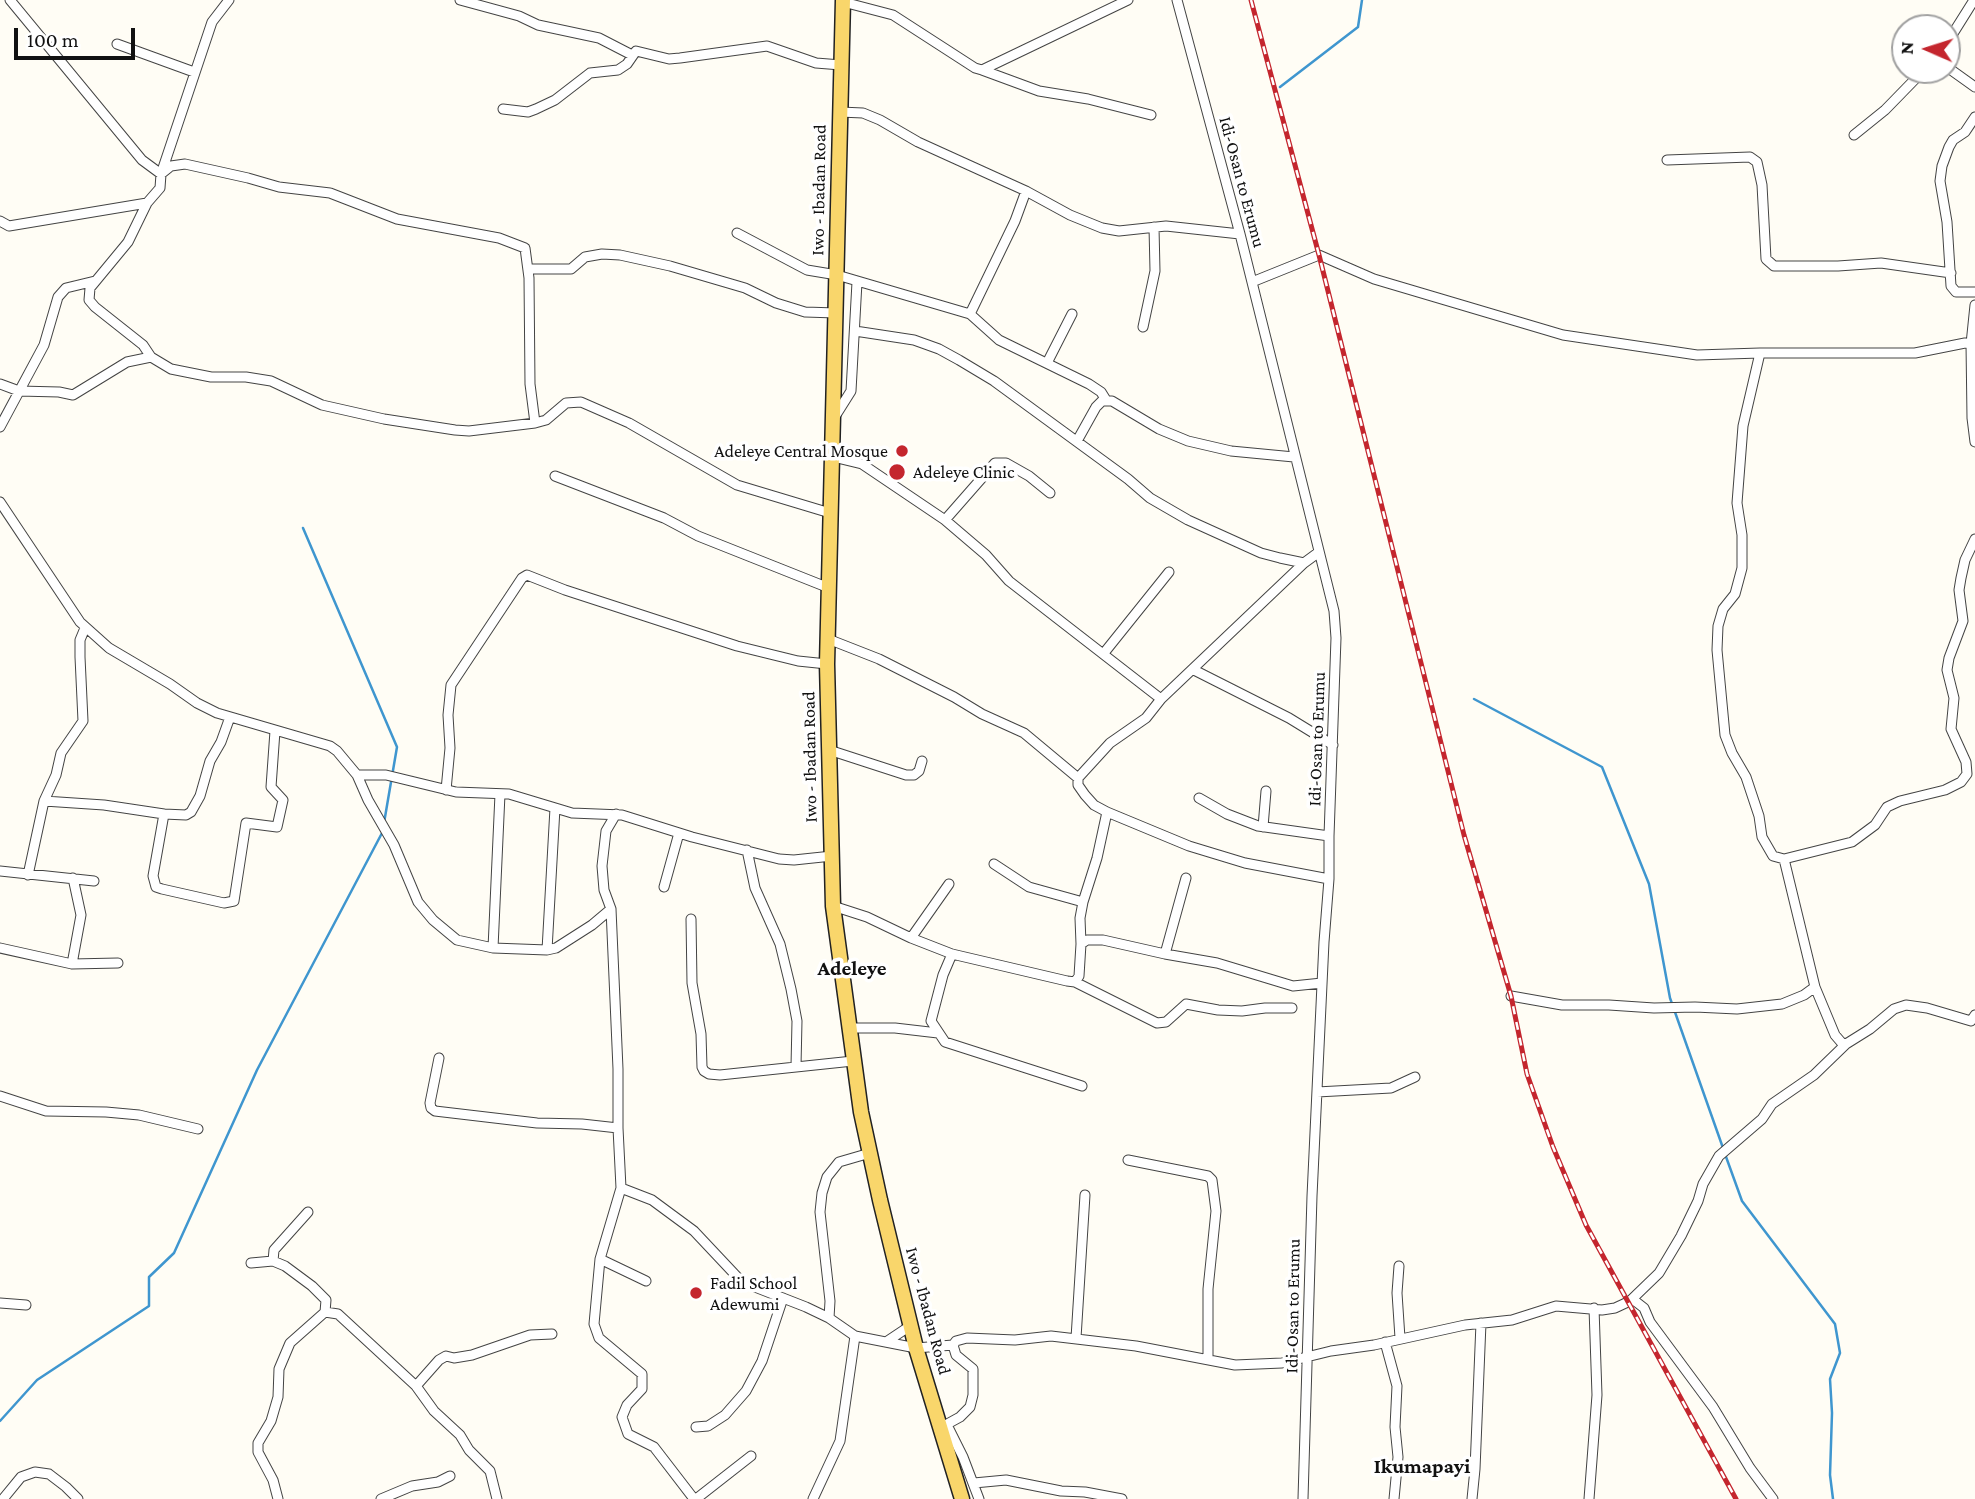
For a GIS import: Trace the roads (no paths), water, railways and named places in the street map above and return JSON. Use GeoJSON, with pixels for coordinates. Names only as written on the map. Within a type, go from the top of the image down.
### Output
{"type":"FeatureCollection","features":[{"type":"Feature","properties":{"kind":"main road","name":"Iwo - Ibadan Road"},"geometry":{"type":"LineString","coordinates":[[843,1],[827,664],[833,906],[853,1061],[870,1153],[910,1326],[943,1427],[962,1499]]}},
{"type":"Feature","properties":{"kind":"street"},"geometry":{"type":"LineString","coordinates":[[10,0],[142,160],[161,174]]}},
{"type":"Feature","properties":{"kind":"street"},"geometry":{"type":"LineString","coordinates":[[229,0],[212,22],[161,174],[160,188],[147,203],[117,258],[90,288],[89,300],[95,307],[143,345],[151,357],[171,369],[211,377],[246,377],[271,381],[322,405],[384,419],[469,431],[535,423],[546,420],[566,403],[581,402],[629,423],[737,485],[830,513]]}},
{"type":"Feature","properties":{"kind":"street"},"geometry":{"type":"LineString","coordinates":[[460,0],[519,16],[538,25],[599,38],[632,55]]}},
{"type":"Feature","properties":{"kind":"street"},"geometry":{"type":"LineString","coordinates":[[982,70],[1128,0]]}},
{"type":"Feature","properties":{"kind":"street","name":"Idi-Osan to Erumu"},"geometry":{"type":"LineString","coordinates":[[1177,0],[1240,234],[1334,611],[1336,638],[1329,879],[1317,1092],[1303,1499]]}},
{"type":"Feature","properties":{"kind":"street"},"geometry":{"type":"LineString","coordinates":[[1961,21],[1974,0]]}},
{"type":"Feature","properties":{"kind":"street"},"geometry":{"type":"LineString","coordinates":[[843,1],[893,15],[975,68],[1040,91],[1088,99],[1151,115]]}},
{"type":"Feature","properties":{"kind":"street"},"geometry":{"type":"LineString","coordinates":[[117,44],[194,72]]}},
{"type":"Feature","properties":{"kind":"street"},"geometry":{"type":"LineString","coordinates":[[503,109],[528,112],[536,109],[555,100],[590,73],[618,70],[627,64],[636,51],[669,59],[767,46],[816,63],[841,65]]}},
{"type":"Feature","properties":{"kind":"street"},"geometry":{"type":"LineString","coordinates":[[1854,135],[1885,110],[1910,84]]}},
{"type":"Feature","properties":{"kind":"street"},"geometry":{"type":"LineString","coordinates":[[841,112],[863,113],[880,120],[918,142],[1102,228],[1119,231],[1181,227],[1240,234]]}},
{"type":"Feature","properties":{"kind":"street"},"geometry":{"type":"LineString","coordinates":[[1975,117],[1965,132],[1953,140],[1942,166],[1940,181],[1947,222],[1951,286],[1956,292],[1975,292]]}},
{"type":"Feature","properties":{"kind":"street"},"geometry":{"type":"LineString","coordinates":[[1667,160],[1750,157],[1757,162],[1762,185],[1766,260],[1774,266],[1881,263],[1951,273]]}},
{"type":"Feature","properties":{"kind":"street"},"geometry":{"type":"LineString","coordinates":[[161,174],[172,166],[186,164],[279,187],[330,193],[397,219],[499,238],[525,248],[530,384],[535,423]]}},
{"type":"Feature","properties":{"kind":"street"},"geometry":{"type":"LineString","coordinates":[[970,314],[1015,221],[1026,191]]}},
{"type":"Feature","properties":{"kind":"street"},"geometry":{"type":"LineString","coordinates":[[0,221],[9,226],[147,203]]}},
{"type":"Feature","properties":{"kind":"street"},"geometry":{"type":"LineString","coordinates":[[1143,327],[1155,271],[1154,227]]}},
{"type":"Feature","properties":{"kind":"street"},"geometry":{"type":"LineString","coordinates":[[737,233],[807,271],[837,275],[970,314],[999,340],[1089,384],[1101,392],[1106,400]]}},
{"type":"Feature","properties":{"kind":"street"},"geometry":{"type":"LineString","coordinates":[[527,269],[572,269],[585,257],[620,255],[670,266],[745,288],[776,303],[805,312],[836,313]]}},
{"type":"Feature","properties":{"kind":"street"},"geometry":{"type":"LineString","coordinates":[[1252,282],[1319,255],[1374,279],[1563,335],[1697,355],[1915,353],[1971,344]]}},
{"type":"Feature","properties":{"kind":"street"},"geometry":{"type":"LineString","coordinates":[[0,427],[44,345],[58,297],[66,288],[95,281]]}},
{"type":"Feature","properties":{"kind":"street"},"geometry":{"type":"LineString","coordinates":[[834,418],[851,391],[858,282]]}},
{"type":"Feature","properties":{"kind":"street"},"geometry":{"type":"LineString","coordinates":[[1975,306],[1971,344],[1975,442]]}},
{"type":"Feature","properties":{"kind":"street"},"geometry":{"type":"LineString","coordinates":[[1047,363],[1072,314]]}},
{"type":"Feature","properties":{"kind":"street"},"geometry":{"type":"LineString","coordinates":[[855,331],[914,340],[939,349],[994,381],[1150,498],[1188,520],[1261,553],[1304,563]]}},
{"type":"Feature","properties":{"kind":"street"},"geometry":{"type":"LineString","coordinates":[[1760,353],[1743,426],[1737,503],[1742,535],[1742,568],[1735,594],[1723,609],[1718,626],[1717,650],[1725,735],[1753,797],[1762,837],[1773,856],[1784,859],[1852,842],[1875,825],[1887,807],[1900,801],[1945,790],[1961,782],[1967,774],[1966,762],[1951,729],[1954,698],[1947,670],[1963,621],[1959,590],[1961,578],[1965,560],[1975,539]]}},
{"type":"Feature","properties":{"kind":"street"},"geometry":{"type":"LineString","coordinates":[[0,384],[19,391],[73,395],[127,362],[151,357]]}},
{"type":"Feature","properties":{"kind":"street"},"geometry":{"type":"LineString","coordinates":[[1077,441],[1096,407],[1106,400],[1159,429],[1188,441],[1231,451],[1294,457]]}},
{"type":"Feature","properties":{"kind":"street"},"geometry":{"type":"LineString","coordinates":[[833,457],[862,464],[944,520],[986,555],[1009,581],[1161,699]]}},
{"type":"Feature","properties":{"kind":"street"},"geometry":{"type":"LineString","coordinates":[[944,520],[995,463],[1006,463],[1029,476],[1050,493]]}},
{"type":"Feature","properties":{"kind":"street"},"geometry":{"type":"LineString","coordinates":[[555,476],[664,518],[698,536],[829,588]]}},
{"type":"Feature","properties":{"kind":"street"},"geometry":{"type":"LineString","coordinates":[[0,502],[85,628],[109,648],[197,703],[230,717],[330,746],[346,759],[400,856],[423,910],[457,940],[494,948],[547,950],[556,948],[579,934],[611,909]]}},
{"type":"Feature","properties":{"kind":"street"},"geometry":{"type":"LineString","coordinates":[[1078,778],[1110,743],[1146,718],[1161,699],[1304,563],[1319,552]]}},
{"type":"Feature","properties":{"kind":"street"},"geometry":{"type":"LineString","coordinates":[[1104,653],[1169,572]]}},
{"type":"Feature","properties":{"kind":"street"},"geometry":{"type":"LineString","coordinates":[[446,790],[451,685],[522,578],[527,575],[737,646],[798,661],[827,664]]}},
{"type":"Feature","properties":{"kind":"street"},"geometry":{"type":"LineString","coordinates":[[28,875],[44,801],[56,775],[61,753],[83,721],[80,640],[85,628]]}},
{"type":"Feature","properties":{"kind":"street"},"geometry":{"type":"LineString","coordinates":[[828,639],[879,659],[982,714],[1014,727],[1078,778],[1085,795],[1094,805],[1107,812],[1189,846],[1279,871],[1329,879]]}},
{"type":"Feature","properties":{"kind":"street"},"geometry":{"type":"LineString","coordinates":[[1194,670],[1289,718],[1333,745]]}},
{"type":"Feature","properties":{"kind":"street"},"geometry":{"type":"LineString","coordinates":[[44,801],[186,815],[200,796],[211,761],[230,717]]}},
{"type":"Feature","properties":{"kind":"street"},"geometry":{"type":"LineString","coordinates":[[164,814],[153,876],[156,887],[224,903],[234,901],[246,823],[277,827],[283,800],[271,787],[275,731]]}},
{"type":"Feature","properties":{"kind":"street"},"geometry":{"type":"LineString","coordinates":[[829,750],[906,775],[914,775],[919,771],[922,761]]}},
{"type":"Feature","properties":{"kind":"street"},"geometry":{"type":"LineString","coordinates":[[357,775],[386,775],[446,790],[500,793],[572,813],[616,814],[779,859],[832,856]]}},
{"type":"Feature","properties":{"kind":"street"},"geometry":{"type":"LineString","coordinates":[[1263,827],[1266,791]]}},
{"type":"Feature","properties":{"kind":"street"},"geometry":{"type":"LineString","coordinates":[[494,948],[500,793]]}},
{"type":"Feature","properties":{"kind":"street"},"geometry":{"type":"LineString","coordinates":[[1199,798],[1227,814],[1263,827],[1329,836]]}},
{"type":"Feature","properties":{"kind":"street"},"geometry":{"type":"LineString","coordinates":[[547,950],[555,808]]}},
{"type":"Feature","properties":{"kind":"street"},"geometry":{"type":"LineString","coordinates":[[1075,982],[1080,965],[1080,918],[1083,902],[1097,858],[1107,812]]}},
{"type":"Feature","properties":{"kind":"street"},"geometry":{"type":"LineString","coordinates":[[616,814],[606,831],[603,846],[604,890],[611,909],[621,1188],[600,1259],[594,1324],[599,1338],[642,1374],[642,1390],[627,1405],[622,1417],[628,1434],[654,1447],[694,1499],[751,1456]]}},
{"type":"Feature","properties":{"kind":"street"},"geometry":{"type":"LineString","coordinates":[[664,887],[679,833]]}},
{"type":"Feature","properties":{"kind":"street"},"geometry":{"type":"LineString","coordinates":[[747,850],[755,888],[780,944],[791,989],[797,1021],[796,1066]]}},
{"type":"Feature","properties":{"kind":"street"},"geometry":{"type":"LineString","coordinates":[[1784,859],[1815,987],[1835,1035],[1846,1044]]}},
{"type":"Feature","properties":{"kind":"street"},"geometry":{"type":"LineString","coordinates":[[994,864],[1029,887],[1083,902]]}},
{"type":"Feature","properties":{"kind":"street"},"geometry":{"type":"LineString","coordinates":[[0,871],[94,881]]}},
{"type":"Feature","properties":{"kind":"street"},"geometry":{"type":"LineString","coordinates":[[72,964],[81,915],[73,878]]}},
{"type":"Feature","properties":{"kind":"street"},"geometry":{"type":"LineString","coordinates":[[1165,954],[1186,878]]}},
{"type":"Feature","properties":{"kind":"street"},"geometry":{"type":"LineString","coordinates":[[911,938],[949,884]]}},
{"type":"Feature","properties":{"kind":"street"},"geometry":{"type":"LineString","coordinates":[[833,906],[867,917],[952,954],[1075,982],[1157,1023],[1166,1022],[1186,1004],[1217,1010],[1242,1011],[1292,1008]]}},
{"type":"Feature","properties":{"kind":"street"},"geometry":{"type":"LineString","coordinates":[[691,919],[692,983],[704,1071],[720,1075],[853,1061]]}},
{"type":"Feature","properties":{"kind":"street"},"geometry":{"type":"LineString","coordinates":[[1081,944],[1087,940],[1103,940],[1217,963],[1293,986],[1322,984]]}},
{"type":"Feature","properties":{"kind":"street"},"geometry":{"type":"LineString","coordinates":[[0,947],[72,964],[118,963]]}},
{"type":"Feature","properties":{"kind":"street"},"geometry":{"type":"LineString","coordinates":[[952,954],[931,1017],[945,1042],[1083,1086]]}},
{"type":"Feature","properties":{"kind":"street"},"geometry":{"type":"LineString","coordinates":[[1510,996],[1562,1005],[1737,1009],[1782,1004],[1815,987]]}},
{"type":"Feature","properties":{"kind":"street"},"geometry":{"type":"LineString","coordinates":[[621,1188],[652,1200],[686,1224],[742,1282],[829,1318],[855,1336],[916,1348],[953,1345],[956,1341],[967,1338],[1015,1340],[1051,1336],[1136,1346],[1235,1365],[1282,1363],[1399,1338],[1512,1320],[1556,1306],[1615,1308],[1630,1301],[1659,1273],[1690,1220],[1703,1184],[1718,1156],[1762,1119],[1772,1104],[1814,1074],[1846,1044],[1870,1029],[1885,1015],[1906,1005],[1972,1021],[1975,1015]]}},
{"type":"Feature","properties":{"kind":"street"},"geometry":{"type":"LineString","coordinates":[[849,1027],[938,1033]]}},
{"type":"Feature","properties":{"kind":"street"},"geometry":{"type":"LineString","coordinates":[[439,1058],[430,1103],[435,1111],[537,1123],[618,1128]]}},
{"type":"Feature","properties":{"kind":"street"},"geometry":{"type":"LineString","coordinates":[[1317,1092],[1391,1088],[1416,1077]]}},
{"type":"Feature","properties":{"kind":"street"},"geometry":{"type":"LineString","coordinates":[[0,1096],[46,1111],[139,1115],[198,1129]]}},
{"type":"Feature","properties":{"kind":"street"},"geometry":{"type":"LineString","coordinates":[[829,1318],[830,1301],[820,1212],[822,1193],[827,1177],[839,1162],[870,1153]]}},
{"type":"Feature","properties":{"kind":"street"},"geometry":{"type":"LineString","coordinates":[[1128,1160],[1188,1171],[1208,1176],[1212,1180],[1216,1211],[1208,1289],[1208,1359]]}},
{"type":"Feature","properties":{"kind":"street"},"geometry":{"type":"LineString","coordinates":[[1076,1338],[1085,1195]]}},
{"type":"Feature","properties":{"kind":"street"},"geometry":{"type":"LineString","coordinates":[[273,1261],[274,1251],[308,1212]]}},
{"type":"Feature","properties":{"kind":"street"},"geometry":{"type":"LineString","coordinates":[[600,1259],[646,1281]]}},
{"type":"Feature","properties":{"kind":"street"},"geometry":{"type":"LineString","coordinates":[[251,1263],[273,1261],[285,1266],[326,1300],[325,1312],[290,1343],[279,1369],[278,1397],[271,1421],[258,1443],[258,1452],[273,1480],[278,1499]]}},
{"type":"Feature","properties":{"kind":"street"},"geometry":{"type":"LineString","coordinates":[[1399,1266],[1399,1338]]}},
{"type":"Feature","properties":{"kind":"street"},"geometry":{"type":"LineString","coordinates":[[696,1427],[709,1426],[725,1415],[746,1391],[762,1361],[783,1298]]}},
{"type":"Feature","properties":{"kind":"street"},"geometry":{"type":"LineString","coordinates":[[1630,1301],[1635,1301],[1644,1308],[1650,1322],[1713,1407],[1750,1468],[1773,1499]]}},
{"type":"Feature","properties":{"kind":"street"},"geometry":{"type":"LineString","coordinates":[[0,1303],[26,1305]]}},
{"type":"Feature","properties":{"kind":"street"},"geometry":{"type":"LineString","coordinates":[[1589,1499],[1597,1395],[1594,1308]]}},
{"type":"Feature","properties":{"kind":"street"},"geometry":{"type":"LineString","coordinates":[[325,1312],[338,1314],[416,1386],[434,1411],[490,1471],[497,1499]]}},
{"type":"Feature","properties":{"kind":"street"},"geometry":{"type":"LineString","coordinates":[[1472,1499],[1481,1323]]}},
{"type":"Feature","properties":{"kind":"street"},"geometry":{"type":"LineString","coordinates":[[886,1342],[910,1326]]}},
{"type":"Feature","properties":{"kind":"street"},"geometry":{"type":"LineString","coordinates":[[416,1386],[439,1360],[446,1356],[454,1358],[472,1355],[530,1335],[552,1334]]}},
{"type":"Feature","properties":{"kind":"street"},"geometry":{"type":"LineString","coordinates":[[813,1499],[840,1441],[855,1336]]}},
{"type":"Feature","properties":{"kind":"street"},"geometry":{"type":"LineString","coordinates":[[1385,1342],[1397,1386],[1395,1427],[1398,1457],[1394,1499]]}},
{"type":"Feature","properties":{"kind":"street"},"geometry":{"type":"LineString","coordinates":[[953,1345],[956,1354],[973,1369],[973,1395],[970,1407],[943,1427],[974,1483],[979,1499]]}},
{"type":"Feature","properties":{"kind":"street"},"geometry":{"type":"LineString","coordinates":[[3,1499],[21,1478],[35,1472],[49,1474],[78,1499]]}},
{"type":"Feature","properties":{"kind":"street"},"geometry":{"type":"LineString","coordinates":[[381,1499],[412,1486],[438,1482],[450,1476]]}},
{"type":"Feature","properties":{"kind":"street"},"geometry":{"type":"LineString","coordinates":[[974,1483],[1006,1480],[1062,1495],[1085,1492],[1122,1499]]}},
{"type":"Feature","properties":{"kind":"waterway"},"geometry":{"type":"LineString","coordinates":[[1280,87],[1358,27],[1362,0]]}},
{"type":"Feature","properties":{"kind":"waterway"},"geometry":{"type":"LineString","coordinates":[[303,528],[397,747],[384,823]]}},
{"type":"Feature","properties":{"kind":"waterway"},"geometry":{"type":"LineString","coordinates":[[1474,699],[1602,767],[1649,884],[1670,998],[1723,1148]]}},
{"type":"Feature","properties":{"kind":"waterway"},"geometry":{"type":"LineString","coordinates":[[0,1421],[37,1380],[149,1306],[149,1277],[174,1253],[257,1070],[382,833]]}},
{"type":"Feature","properties":{"kind":"waterway"},"geometry":{"type":"LineString","coordinates":[[1725,1154],[1742,1201],[1835,1324],[1840,1353],[1830,1379],[1830,1475],[1833,1499]]}},
{"type":"Feature","properties":{"kind":"railway"},"geometry":{"type":"LineString","coordinates":[[1251,0],[1319,255],[1464,835],[1511,996],[1527,1074],[1553,1147],[1586,1225],[1736,1499]]}},
{"type":"Feature","properties":{"kind":"place","name":"Adeleye Central Mosque"},"geometry":{"type":"Point","coordinates":[902,451]}},
{"type":"Feature","properties":{"kind":"place","name":"Adeleye Clinic"},"geometry":{"type":"Point","coordinates":[897,472]}},
{"type":"Feature","properties":{"kind":"place","name":"Fadil School Adewumi"},"geometry":{"type":"Point","coordinates":[696,1293]}},
{"type":"Feature","properties":{"kind":"district","name":"Adeleye"},"geometry":{"type":"Point","coordinates":[852,969]}},
{"type":"Feature","properties":{"kind":"district","name":"Ikumapayi"},"geometry":{"type":"Point","coordinates":[1422,1467]}}]}
